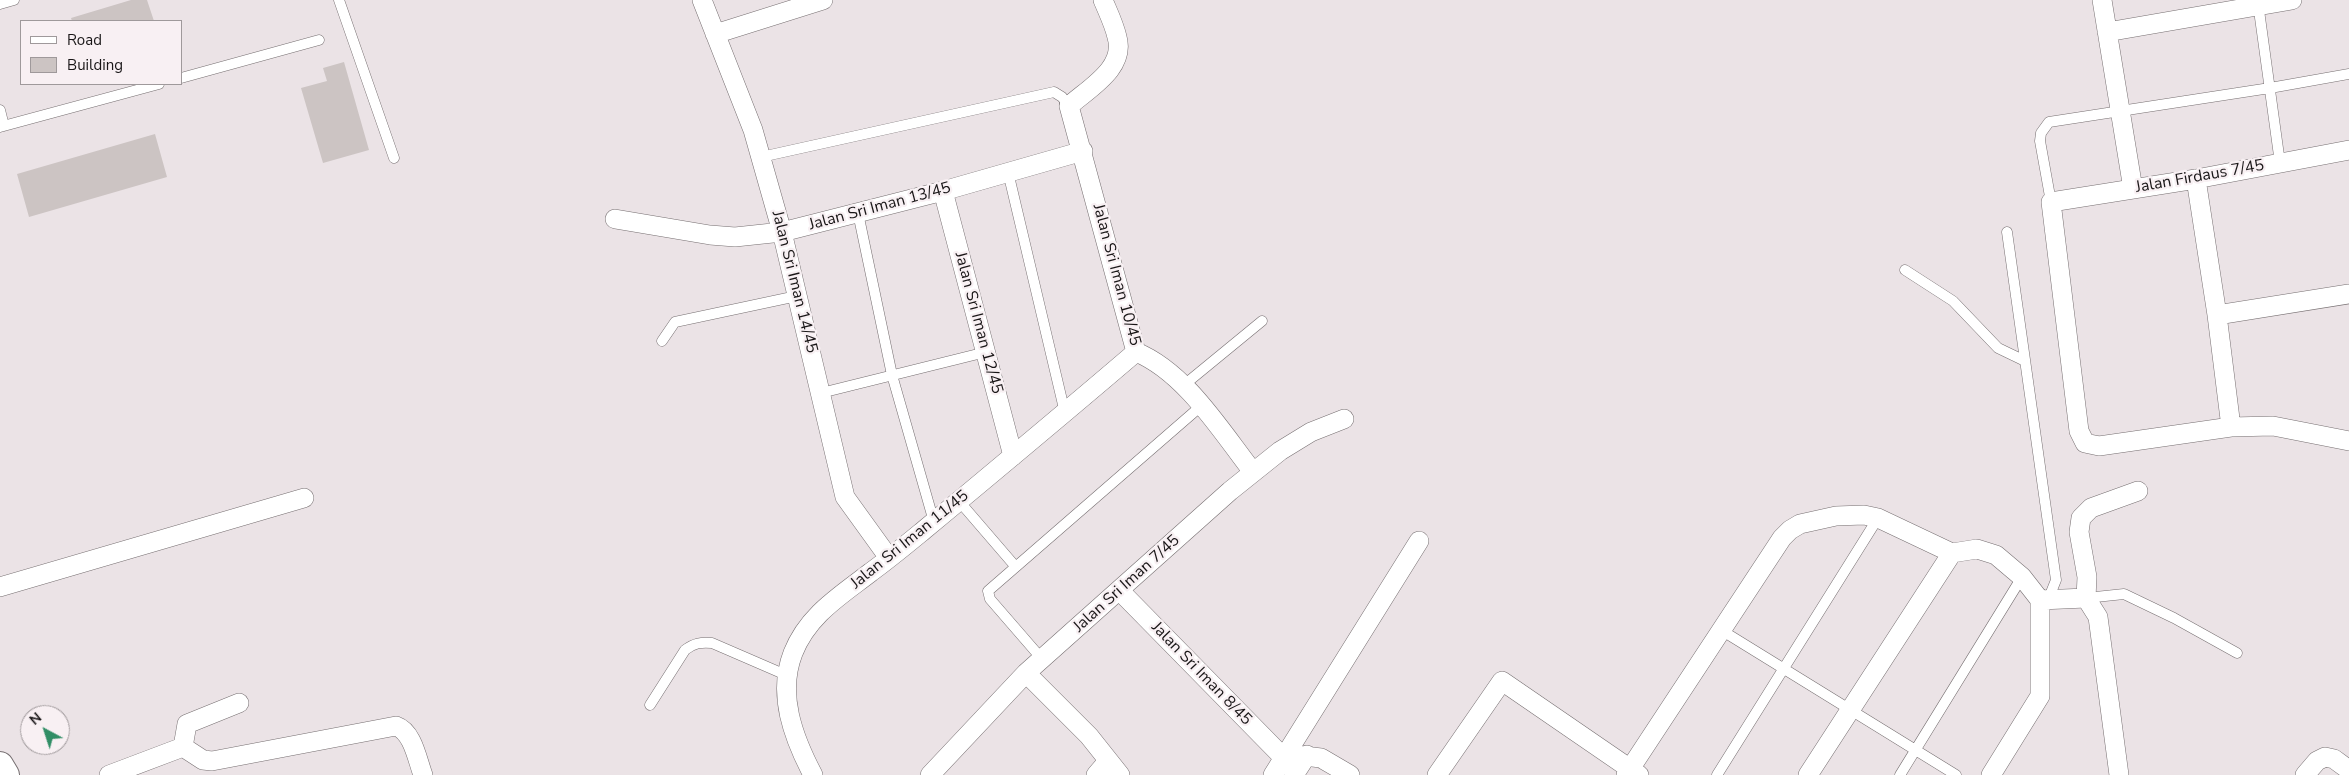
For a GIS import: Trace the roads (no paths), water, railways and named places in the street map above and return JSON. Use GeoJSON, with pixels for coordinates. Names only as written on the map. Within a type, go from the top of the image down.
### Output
{"type":"FeatureCollection","features":[{"type":"Feature","properties":{"kind":"main road"},"geometry":{"type":"LineString","coordinates":[[0,765],[6,775]]}},
{"type":"Feature","properties":{"kind":"street","name":"Jalan Sri Iman 14/45"},"geometry":{"type":"LineString","coordinates":[[702,0],[753,130],[782,232],[846,497],[889,558]]}},
{"type":"Feature","properties":{"kind":"street"},"geometry":{"type":"LineString","coordinates":[[716,34],[823,0]]}},
{"type":"Feature","properties":{"kind":"street"},"geometry":{"type":"LineString","coordinates":[[1069,106],[1112,67],[1118,57],[1118,37],[1103,0]]}},
{"type":"Feature","properties":{"kind":"street"},"geometry":{"type":"LineString","coordinates":[[2102,0],[2134,189]]}},
{"type":"Feature","properties":{"kind":"street"},"geometry":{"type":"LineString","coordinates":[[2107,32],[2258,3],[2292,0]]}},
{"type":"Feature","properties":{"kind":"street","name":"Jalan Sri Iman 10/45"},"geometry":{"type":"LineString","coordinates":[[1069,106],[1083,151],[1136,352],[1163,367],[1184,385],[1254,472]]}},
{"type":"Feature","properties":{"kind":"street","name":"Jalan Firdaus 7/45"},"geometry":{"type":"LineString","coordinates":[[2051,202],[2196,179],[2349,150]]}},
{"type":"Feature","properties":{"kind":"street","name":"Jalan Sri Iman 13/45"},"geometry":{"type":"LineString","coordinates":[[615,219],[710,235],[735,237],[782,232],[943,191],[1083,151]]}},
{"type":"Feature","properties":{"kind":"street"},"geometry":{"type":"LineString","coordinates":[[2196,179],[2218,315],[2231,427]]}},
{"type":"Feature","properties":{"kind":"street","name":"Jalan Sri Iman 12/45"},"geometry":{"type":"LineString","coordinates":[[943,191],[1013,456]]}},
{"type":"Feature","properties":{"kind":"street"},"geometry":{"type":"LineString","coordinates":[[2051,202],[2081,438],[2085,443],[2099,446],[2231,427],[2275,426],[2349,441]]}},
{"type":"Feature","properties":{"kind":"street"},"geometry":{"type":"LineString","coordinates":[[2218,315],[2349,294]]}},
{"type":"Feature","properties":{"kind":"street","name":"Jalan Sri Iman 11/45"},"geometry":{"type":"LineString","coordinates":[[807,772],[785,699],[786,675],[793,652],[804,630],[820,611],[934,522],[1136,352]]}},
{"type":"Feature","properties":{"kind":"street","name":"Jalan Sri Iman 7/45"},"geometry":{"type":"LineString","coordinates":[[930,775],[1026,673],[1254,472],[1280,451],[1312,432],[1344,419]]}},
{"type":"Feature","properties":{"kind":"street"},"geometry":{"type":"LineString","coordinates":[[2119,775],[2100,626],[2096,614],[2086,598],[2087,576],[2078,532],[2081,518],[2090,508],[2138,491]]}},
{"type":"Feature","properties":{"kind":"street"},"geometry":{"type":"LineString","coordinates":[[0,587],[304,498]]}},
{"type":"Feature","properties":{"kind":"street"},"geometry":{"type":"LineString","coordinates":[[1437,775],[1502,681],[1631,773],[1721,630],[1782,538],[1800,524],[1836,516],[1864,515],[1878,518],[1952,553],[1977,550],[1990,552],[2022,577],[2044,600],[2040,696],[1991,775]]}},
{"type":"Feature","properties":{"kind":"street"},"geometry":{"type":"LineString","coordinates":[[1272,775],[1420,541]]}},
{"type":"Feature","properties":{"kind":"street"},"geometry":{"type":"LineString","coordinates":[[1808,775],[1952,553]]}},
{"type":"Feature","properties":{"kind":"street","name":"Jalan Sri Iman 8/45"},"geometry":{"type":"LineString","coordinates":[[1119,590],[1274,748],[1284,755]]}},
{"type":"Feature","properties":{"kind":"street"},"geometry":{"type":"LineString","coordinates":[[2044,600],[2086,598]]}},
{"type":"Feature","properties":{"kind":"street"},"geometry":{"type":"LineString","coordinates":[[1026,673],[1089,736],[1108,770]]}},
{"type":"Feature","properties":{"kind":"street"},"geometry":{"type":"LineString","coordinates":[[183,748],[187,724],[239,703]]}},
{"type":"Feature","properties":{"kind":"street"},"geometry":{"type":"LineString","coordinates":[[183,748],[203,760],[212,761],[396,726],[403,728],[409,736],[423,775]]}},
{"type":"Feature","properties":{"kind":"street"},"geometry":{"type":"LineString","coordinates":[[109,775],[183,748]]}},
{"type":"Feature","properties":{"kind":"street"},"geometry":{"type":"LineString","coordinates":[[1284,755],[1307,755],[1321,758],[1350,775]]}},
{"type":"Feature","properties":{"kind":"street"},"geometry":{"type":"LineString","coordinates":[[1294,775],[1307,755]]}},
{"type":"Feature","properties":{"kind":"street"},"geometry":{"type":"LineString","coordinates":[[2305,775],[2317,761],[2325,757],[2334,759],[2349,770]]}},
{"type":"Feature","properties":{"kind":"lane"},"geometry":{"type":"LineString","coordinates":[[0,4],[14,0]]}},
{"type":"Feature","properties":{"kind":"lane"},"geometry":{"type":"LineString","coordinates":[[339,0],[394,158]]}},
{"type":"Feature","properties":{"kind":"lane"},"geometry":{"type":"LineString","coordinates":[[2258,3],[2280,163]]}},
{"type":"Feature","properties":{"kind":"lane"},"geometry":{"type":"LineString","coordinates":[[182,78],[318,40]]}},
{"type":"Feature","properties":{"kind":"lane"},"geometry":{"type":"LineString","coordinates":[[2051,202],[2040,141],[2044,127],[2056,120],[2121,112],[2349,74]]}},
{"type":"Feature","properties":{"kind":"lane"},"geometry":{"type":"LineString","coordinates":[[0,110],[2,127],[155,85]]}},
{"type":"Feature","properties":{"kind":"lane"},"geometry":{"type":"LineString","coordinates":[[761,158],[1054,92],[1062,97],[1069,106]]}},
{"type":"Feature","properties":{"kind":"lane"},"geometry":{"type":"LineString","coordinates":[[1008,172],[1065,413]]}},
{"type":"Feature","properties":{"kind":"lane"},"geometry":{"type":"LineString","coordinates":[[858,213],[892,375],[934,522]]}},
{"type":"Feature","properties":{"kind":"lane"},"geometry":{"type":"LineString","coordinates":[[2007,232],[2056,580],[2044,600]]}},
{"type":"Feature","properties":{"kind":"lane"},"geometry":{"type":"LineString","coordinates":[[1905,270],[1953,301],[1998,348],[2025,361]]}},
{"type":"Feature","properties":{"kind":"lane"},"geometry":{"type":"LineString","coordinates":[[662,342],[675,322],[797,296]]}},
{"type":"Feature","properties":{"kind":"lane"},"geometry":{"type":"LineString","coordinates":[[1184,385],[1262,321]]}},
{"type":"Feature","properties":{"kind":"lane"},"geometry":{"type":"LineString","coordinates":[[821,393],[986,352]]}},
{"type":"Feature","properties":{"kind":"lane"},"geometry":{"type":"LineString","coordinates":[[1042,659],[988,595],[990,588],[1201,406]]}},
{"type":"Feature","properties":{"kind":"lane"},"geometry":{"type":"LineString","coordinates":[[959,501],[1015,566]]}},
{"type":"Feature","properties":{"kind":"lane"},"geometry":{"type":"LineString","coordinates":[[1717,775],[1878,518]]}},
{"type":"Feature","properties":{"kind":"lane"},"geometry":{"type":"LineString","coordinates":[[1900,775],[2022,577]]}},
{"type":"Feature","properties":{"kind":"lane"},"geometry":{"type":"LineString","coordinates":[[2086,598],[2124,594],[2174,618],[2237,653]]}},
{"type":"Feature","properties":{"kind":"lane"},"geometry":{"type":"LineString","coordinates":[[1721,630],[1956,775]]}},
{"type":"Feature","properties":{"kind":"lane"},"geometry":{"type":"LineString","coordinates":[[650,704],[685,650],[692,644],[712,643],[786,675]]}}]}
